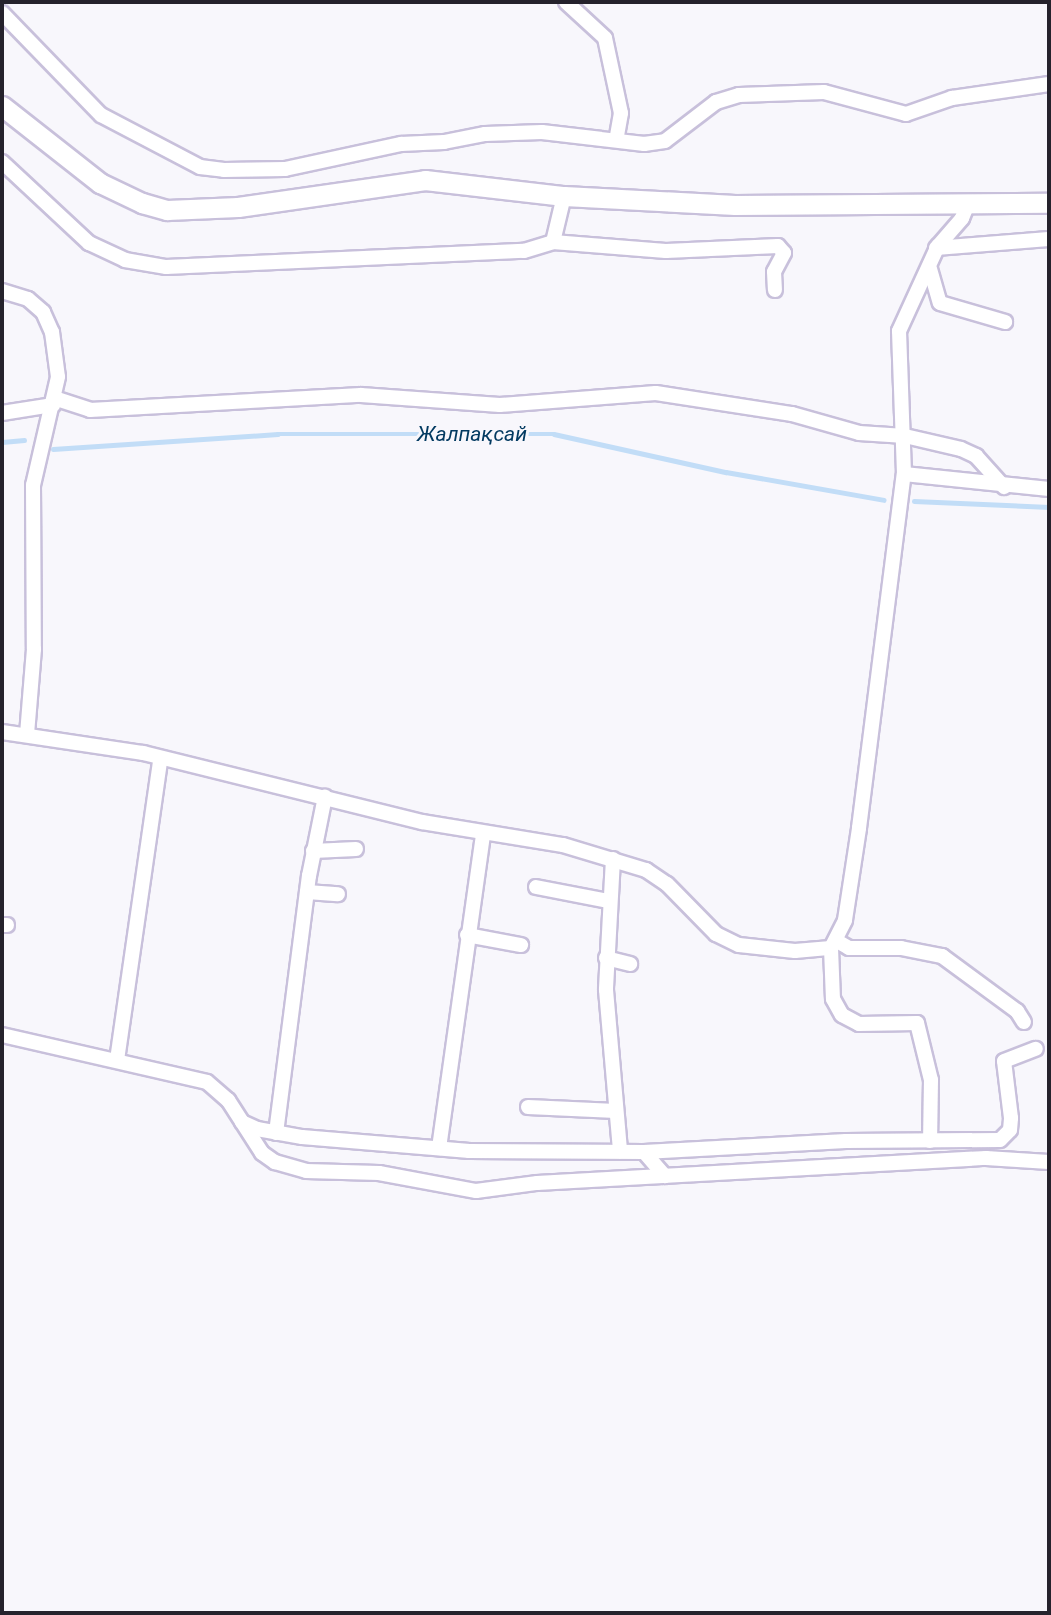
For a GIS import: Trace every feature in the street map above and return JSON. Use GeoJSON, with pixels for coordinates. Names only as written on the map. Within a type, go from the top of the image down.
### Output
{"type":"FeatureCollection","features":[{"type":"Feature","properties":{"kind":"main road"},"geometry":{"type":"LineString","coordinates":[[2,106],[100,183],[142,203],[167,209],[238,207],[425,180],[564,196],[735,205],[967,206],[1049,203]]}},
{"type":"Feature","properties":{"kind":"street"},"geometry":{"type":"LineString","coordinates":[[566,2],[605,38],[621,113],[616,140]]}},
{"type":"Feature","properties":{"kind":"street"},"geometry":{"type":"LineString","coordinates":[[2,13],[101,116],[200,167],[285,169],[401,144],[444,142],[485,134],[542,132],[645,144],[665,141],[716,102],[738,96],[824,92],[906,114],[952,98],[1049,84]]}},
{"type":"Feature","properties":{"kind":"street"},"geometry":{"type":"LineString","coordinates":[[2,162],[89,243],[125,260],[152,266],[490,255],[553,242],[666,251],[778,246],[784,253],[774,272],[775,290]]}},
{"type":"Feature","properties":{"kind":"street"},"geometry":{"type":"LineString","coordinates":[[553,242],[564,196]]}},
{"type":"Feature","properties":{"kind":"street"},"geometry":{"type":"LineString","coordinates":[[930,1142],[931,1080],[917,1023],[859,1024],[842,1015],[833,999],[834,944],[845,920],[859,828],[904,474],[905,436],[899,331],[930,269],[936,248],[967,206]]}},
{"type":"Feature","properties":{"kind":"street"},"geometry":{"type":"LineString","coordinates":[[936,248],[1049,239]]}},
{"type":"Feature","properties":{"kind":"street"},"geometry":{"type":"LineString","coordinates":[[930,269],[940,303],[1005,322]]}},
{"type":"Feature","properties":{"kind":"street"},"geometry":{"type":"LineString","coordinates":[[2,291],[28,299],[46,318],[58,377],[33,485],[34,649],[27,734]]}},
{"type":"Feature","properties":{"kind":"street"},"geometry":{"type":"LineString","coordinates":[[2,413],[53,402],[90,410],[361,395],[500,405],[656,393],[792,414],[859,433],[905,436],[970,452],[1004,487]]}},
{"type":"Feature","properties":{"kind":"street"},"geometry":{"type":"LineString","coordinates":[[904,474],[1004,487],[1049,489]]}},
{"type":"Feature","properties":{"kind":"street"},"geometry":{"type":"LineString","coordinates":[[2,732],[143,753],[160,760],[482,834],[563,845],[613,859],[657,877],[716,934],[739,944],[795,951],[834,944],[849,948],[901,948],[942,956],[1017,1011],[1024,1022]]}},
{"type":"Feature","properties":{"kind":"street"},"geometry":{"type":"LineString","coordinates":[[117,1060],[160,760]]}},
{"type":"Feature","properties":{"kind":"street"},"geometry":{"type":"LineString","coordinates":[[276,1133],[307,892],[324,797]]}},
{"type":"Feature","properties":{"kind":"street"},"geometry":{"type":"LineString","coordinates":[[439,1148],[482,834]]}},
{"type":"Feature","properties":{"kind":"street"},"geometry":{"type":"LineString","coordinates":[[313,851],[356,849]]}},
{"type":"Feature","properties":{"kind":"street"},"geometry":{"type":"LineString","coordinates":[[613,859],[606,958],[620,1152]]}},
{"type":"Feature","properties":{"kind":"street"},"geometry":{"type":"LineString","coordinates":[[536,887],[608,901]]}},
{"type":"Feature","properties":{"kind":"street"},"geometry":{"type":"LineString","coordinates":[[307,892],[338,894]]}},
{"type":"Feature","properties":{"kind":"street"},"geometry":{"type":"LineString","coordinates":[[467,935],[521,944]]}},
{"type":"Feature","properties":{"kind":"street"},"geometry":{"type":"LineString","coordinates":[[606,958],[630,964]]}},
{"type":"Feature","properties":{"kind":"street"},"geometry":{"type":"LineString","coordinates":[[2,1035],[208,1082],[228,1100],[262,1153],[306,1171],[379,1173],[476,1191],[665,1176],[986,1158],[1049,1162]]}},
{"type":"Feature","properties":{"kind":"street"},"geometry":{"type":"LineString","coordinates":[[242,1122],[276,1133],[439,1148],[644,1152],[846,1141],[977,1142],[1007,1136],[1011,1118],[1004,1061],[1036,1049]]}},
{"type":"Feature","properties":{"kind":"street"},"geometry":{"type":"LineString","coordinates":[[528,1107],[617,1111]]}},
{"type":"Feature","properties":{"kind":"street"},"geometry":{"type":"LineString","coordinates":[[644,1152],[665,1176]]}},
{"type":"Feature","properties":{"kind":"waterway","name":"Жалпақсай"},"geometry":{"type":"LineString","coordinates":[[53,449],[278,434],[554,434],[726,472],[884,500]]}},
{"type":"Feature","properties":{"kind":"waterway","name":"Жалпақсай"},"geometry":{"type":"LineString","coordinates":[[2,442],[24,440]]}},
{"type":"Feature","properties":{"kind":"waterway","name":"Жалпақсай"},"geometry":{"type":"LineString","coordinates":[[914,501],[1049,507]]}}]}
